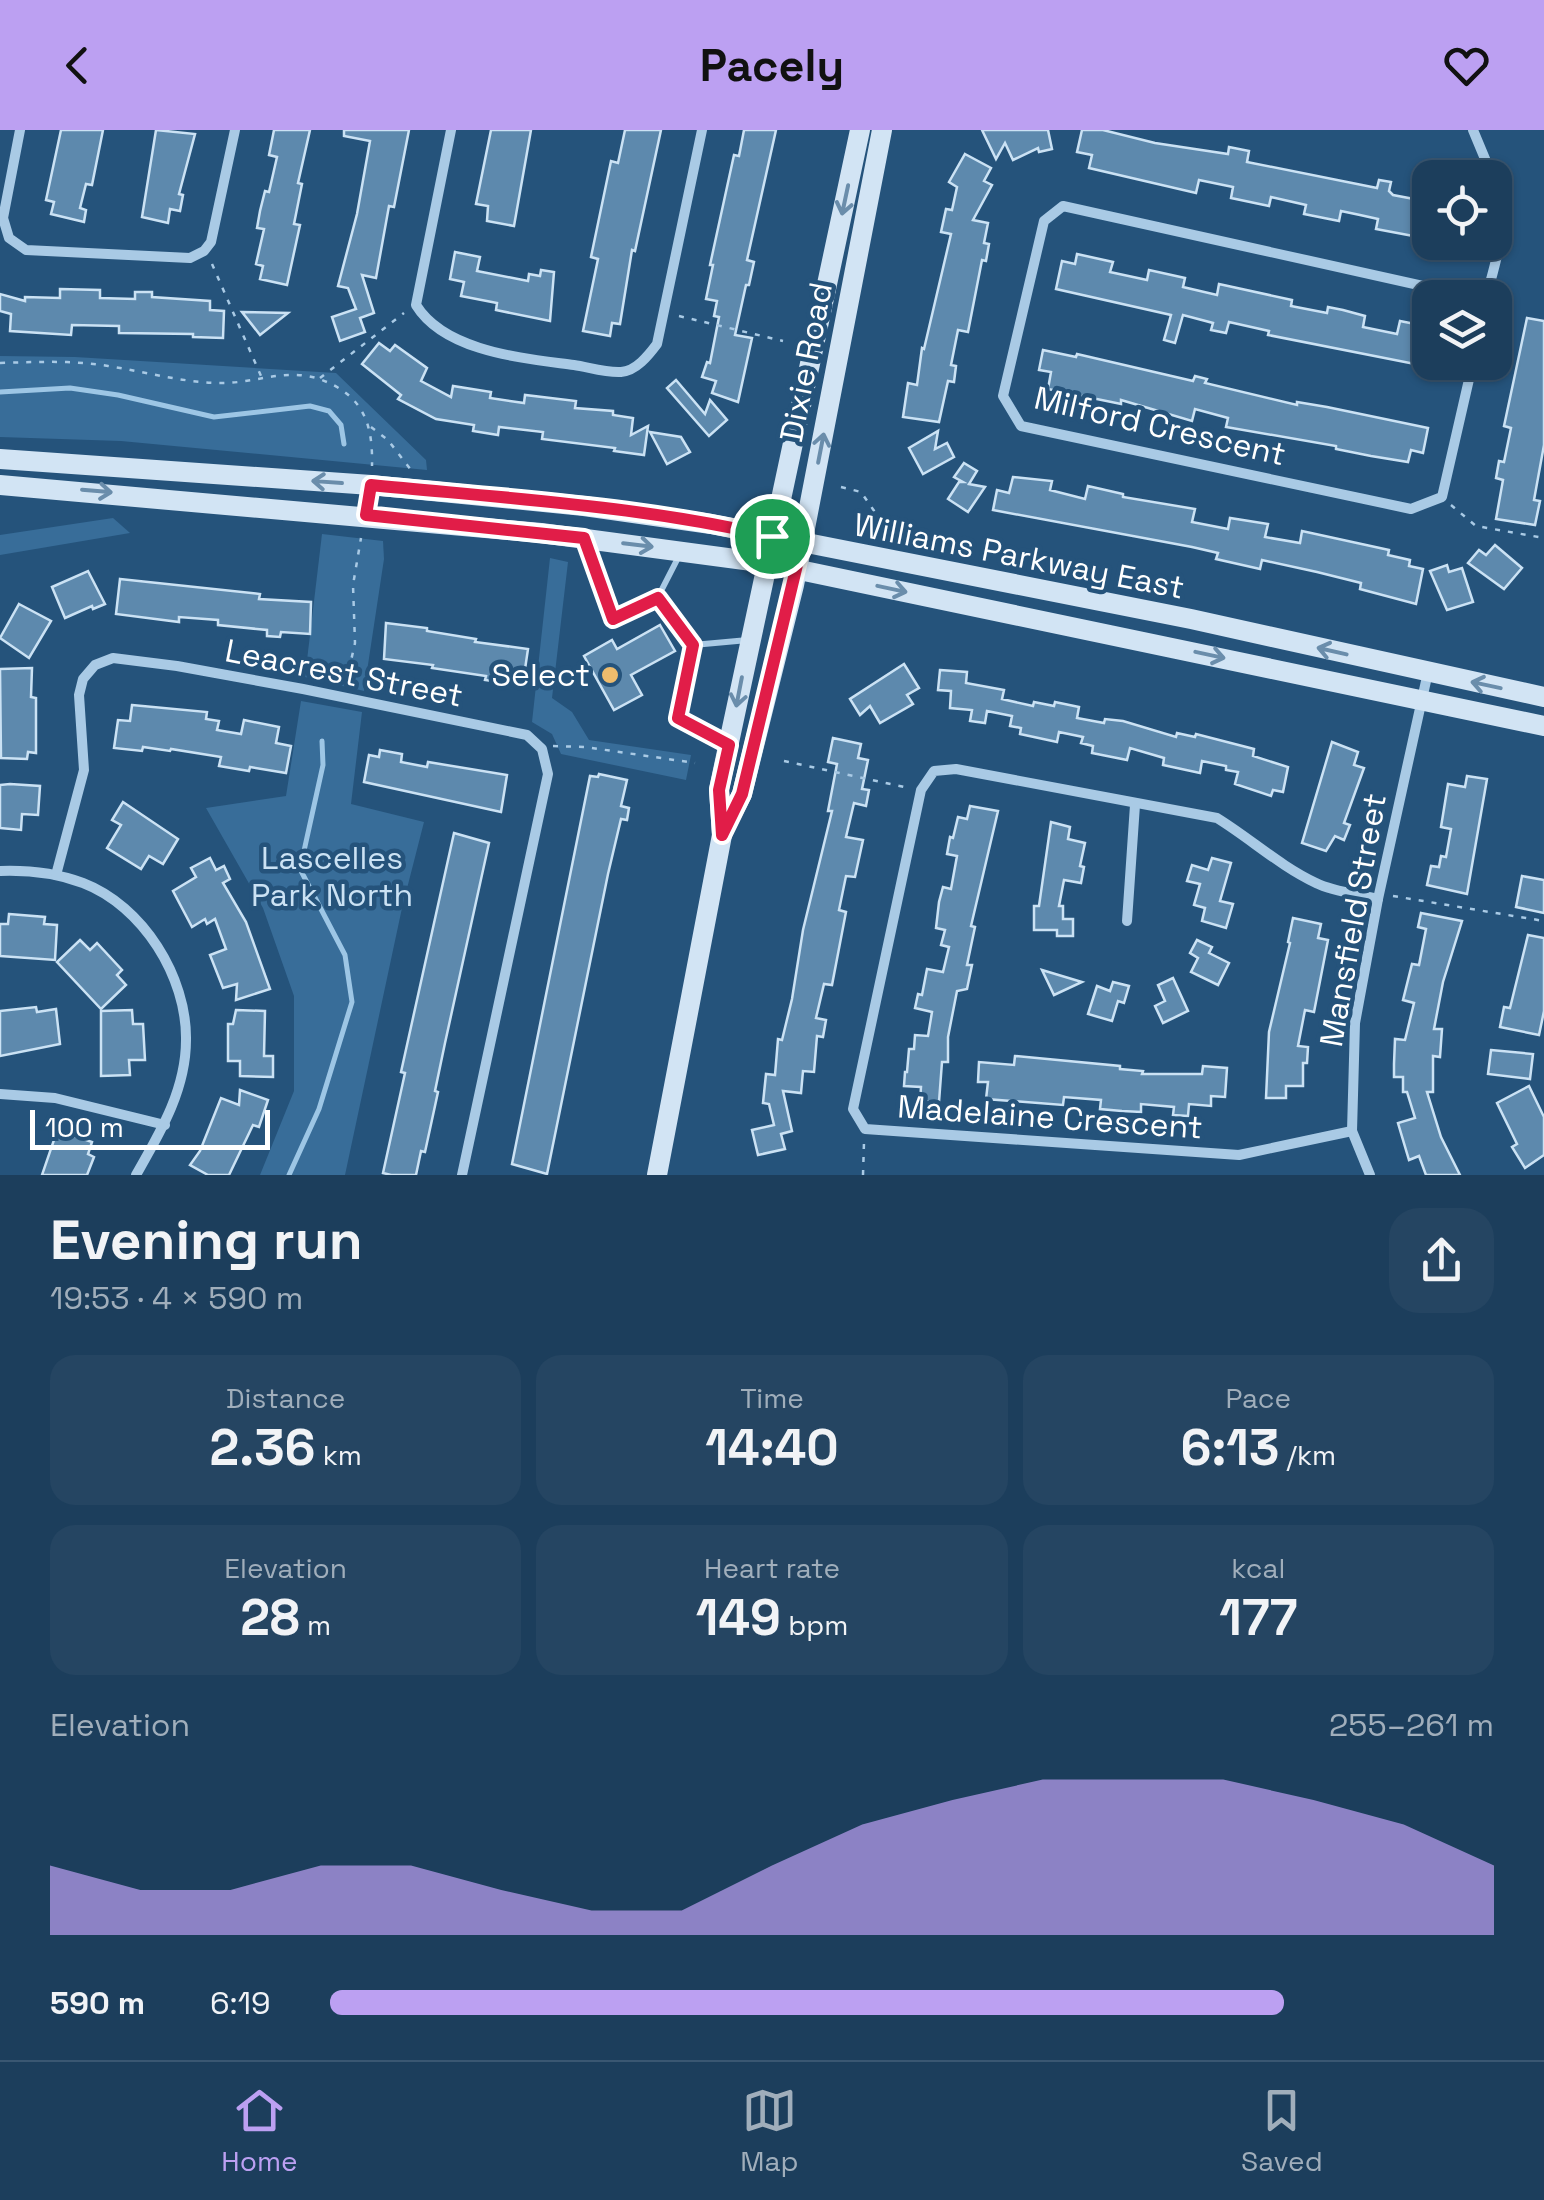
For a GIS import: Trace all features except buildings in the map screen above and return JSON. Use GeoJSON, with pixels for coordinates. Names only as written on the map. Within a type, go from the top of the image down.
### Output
{"type":"FeatureCollection","features":[{"type":"Feature","properties":{"kind":"main road","name":"Dixie Road"},"geometry":{"type":"LineString","coordinates":[[656,1175],[722,835],[719,790],[860,130]]}},
{"type":"Feature","properties":{"kind":"main road","name":"Dixie Road"},"geometry":{"type":"LineString","coordinates":[[722,835],[742,794],[797,569],[882,130]]}},
{"type":"Feature","properties":{"kind":"main road","name":"Williams Parkway East"},"geometry":{"type":"LineString","coordinates":[[0,459],[371,485],[584,506],[772,536],[1191,620],[1544,697]]}},
{"type":"Feature","properties":{"kind":"main road","name":"Williams Parkway East"},"geometry":{"type":"LineString","coordinates":[[0,485],[366,515],[766,562],[1544,726]]}},
{"type":"Feature","properties":{"kind":"street"},"geometry":{"type":"LineString","coordinates":[[20,130],[3,218],[9,238],[26,250],[190,258],[204,250],[214,232],[235,130]]}},
{"type":"Feature","properties":{"kind":"street"},"geometry":{"type":"LineString","coordinates":[[451,130],[416,305],[426,320],[442,332],[496,354],[623,372],[644,361],[657,344],[702,130]]}},
{"type":"Feature","properties":{"kind":"street"},"geometry":{"type":"LineString","coordinates":[[1473,130],[1486,160]]}},
{"type":"Feature","properties":{"kind":"street","name":"Milford Crescent"},"geometry":{"type":"LineString","coordinates":[[1412,284],[1064,206],[1044,222],[1003,396],[1020,426],[1411,509],[1442,497]]}},
{"type":"Feature","properties":{"kind":"street"},"geometry":{"type":"LineString","coordinates":[[1442,497],[1468,380]]}},
{"type":"Feature","properties":{"kind":"street","name":"Leacrest Street"},"geometry":{"type":"LineString","coordinates":[[56,875],[84,770],[79,694],[82,678],[94,665],[113,658],[176,666],[527,734],[542,749]]}},
{"type":"Feature","properties":{"kind":"street","name":"Mansfield Street"},"geometry":{"type":"LineString","coordinates":[[1370,1175],[1352,1131],[1354,1024],[1428,672]]}},
{"type":"Feature","properties":{"kind":"street"},"geometry":{"type":"LineString","coordinates":[[462,1175],[548,774],[542,749]]}},
{"type":"Feature","properties":{"kind":"street"},"geometry":{"type":"LineString","coordinates":[[920,790],[934,771],[956,769],[1216,818],[1320,886],[1378,899]]}},
{"type":"Feature","properties":{"kind":"street","name":"Madelaine Crescent"},"geometry":{"type":"LineString","coordinates":[[920,790],[853,1109],[865,1129],[1239,1155],[1352,1131]]}},
{"type":"Feature","properties":{"kind":"street"},"geometry":{"type":"LineString","coordinates":[[1127,921],[1136,805]]}},
{"type":"Feature","properties":{"kind":"street"},"geometry":{"type":"LineString","coordinates":[[0,871],[56,875],[86,884],[133,916],[165,958],[183,1004],[186,1042],[179,1088],[165,1125],[136,1175]]}},
{"type":"Feature","properties":{"kind":"street"},"geometry":{"type":"LineString","coordinates":[[0,1094],[55,1098],[165,1125]]}},
{"type":"Feature","properties":{"kind":"lane"},"geometry":{"type":"LineString","coordinates":[[584,538],[613,619],[658,598],[682,551]]}},
{"type":"Feature","properties":{"kind":"lane"},"geometry":{"type":"LineString","coordinates":[[658,598],[693,645],[678,718],[729,745]]}},
{"type":"Feature","properties":{"kind":"lane"},"geometry":{"type":"LineString","coordinates":[[693,645],[749,640]]}},
{"type":"Feature","properties":{"kind":"path"},"geometry":{"type":"LineString","coordinates":[[204,250],[220,275],[262,377]]}},
{"type":"Feature","properties":{"kind":"path"},"geometry":{"type":"LineString","coordinates":[[318,379],[416,305]]}},
{"type":"Feature","properties":{"kind":"path"},"geometry":{"type":"LineString","coordinates":[[663,312],[783,340]]}},
{"type":"Feature","properties":{"kind":"path"},"geometry":{"type":"LineString","coordinates":[[0,363],[54,360],[170,379],[226,383],[285,374],[318,379],[344,392],[362,411],[372,433],[371,485]]}},
{"type":"Feature","properties":{"kind":"path"},"geometry":{"type":"LineString","coordinates":[[369,426],[388,440],[412,470]]}},
{"type":"Feature","properties":{"kind":"path"},"geometry":{"type":"LineString","coordinates":[[840,488],[862,492],[877,515],[872,534]]}},
{"type":"Feature","properties":{"kind":"path"},"geometry":{"type":"LineString","coordinates":[[1442,497],[1476,526],[1544,538]]}},
{"type":"Feature","properties":{"kind":"path"},"geometry":{"type":"LineString","coordinates":[[342,698],[355,643],[353,585],[366,515]]}},
{"type":"Feature","properties":{"kind":"path"},"geometry":{"type":"LineString","coordinates":[[542,749],[558,744],[696,763]]}},
{"type":"Feature","properties":{"kind":"path"},"geometry":{"type":"LineString","coordinates":[[784,761],[920,790]]}},
{"type":"Feature","properties":{"kind":"path"},"geometry":{"type":"LineString","coordinates":[[1378,899],[1398,895],[1544,922]]}},
{"type":"Feature","properties":{"kind":"path"},"geometry":{"type":"LineString","coordinates":[[863,1175],[865,1129]]}},
{"type":"Feature","properties":{"kind":"green space"},"geometry":{"type":"Polygon","coordinates":[[[0,356],[336,373],[426,460],[427,470],[121,441],[0,437],[0,356]]]}},
{"type":"Feature","properties":{"kind":"green space"},"geometry":{"type":"Polygon","coordinates":[[[113,518],[130,533],[0,555],[0,535],[113,518]]]}},
{"type":"Feature","properties":{"kind":"green space"},"geometry":{"type":"Polygon","coordinates":[[[322,534],[383,541],[384,559],[364,691],[305,677],[322,534]]]}},
{"type":"Feature","properties":{"kind":"green space"},"geometry":{"type":"Polygon","coordinates":[[[550,558],[568,562],[552,698],[572,712],[589,740],[691,755],[686,780],[561,754],[552,734],[532,722],[550,558]]]}},
{"type":"Feature","properties":{"kind":"green space","name":"Lascelles Park North"},"geometry":{"type":"Polygon","coordinates":[[[301,701],[362,712],[351,804],[424,822],[345,1175],[260,1175],[294,1091],[294,996],[263,908],[206,808],[286,796],[301,701]]]}},
{"type":"Feature","properties":{"kind":"waterway"},"geometry":{"type":"LineString","coordinates":[[0,392],[70,388],[214,417],[310,406],[329,411],[341,425],[344,444]]}},
{"type":"Feature","properties":{"kind":"waterway"},"geometry":{"type":"LineString","coordinates":[[289,1175],[319,1109],[352,1002],[345,955],[300,869],[323,765],[322,741]]}},
{"type":"Feature","properties":{"kind":"place","name":"Select"},"geometry":{"type":"Point","coordinates":[610,675]}},
{"type":"Feature","properties":{"kind":"route"},"geometry":{"type":"LineString","coordinates":[[371,485],[584,506],[772,536],[802,544],[742,794],[722,835],[719,790],[729,745],[678,718],[693,645],[658,598],[613,619],[584,538],[366,515],[371,485]]}}]}
